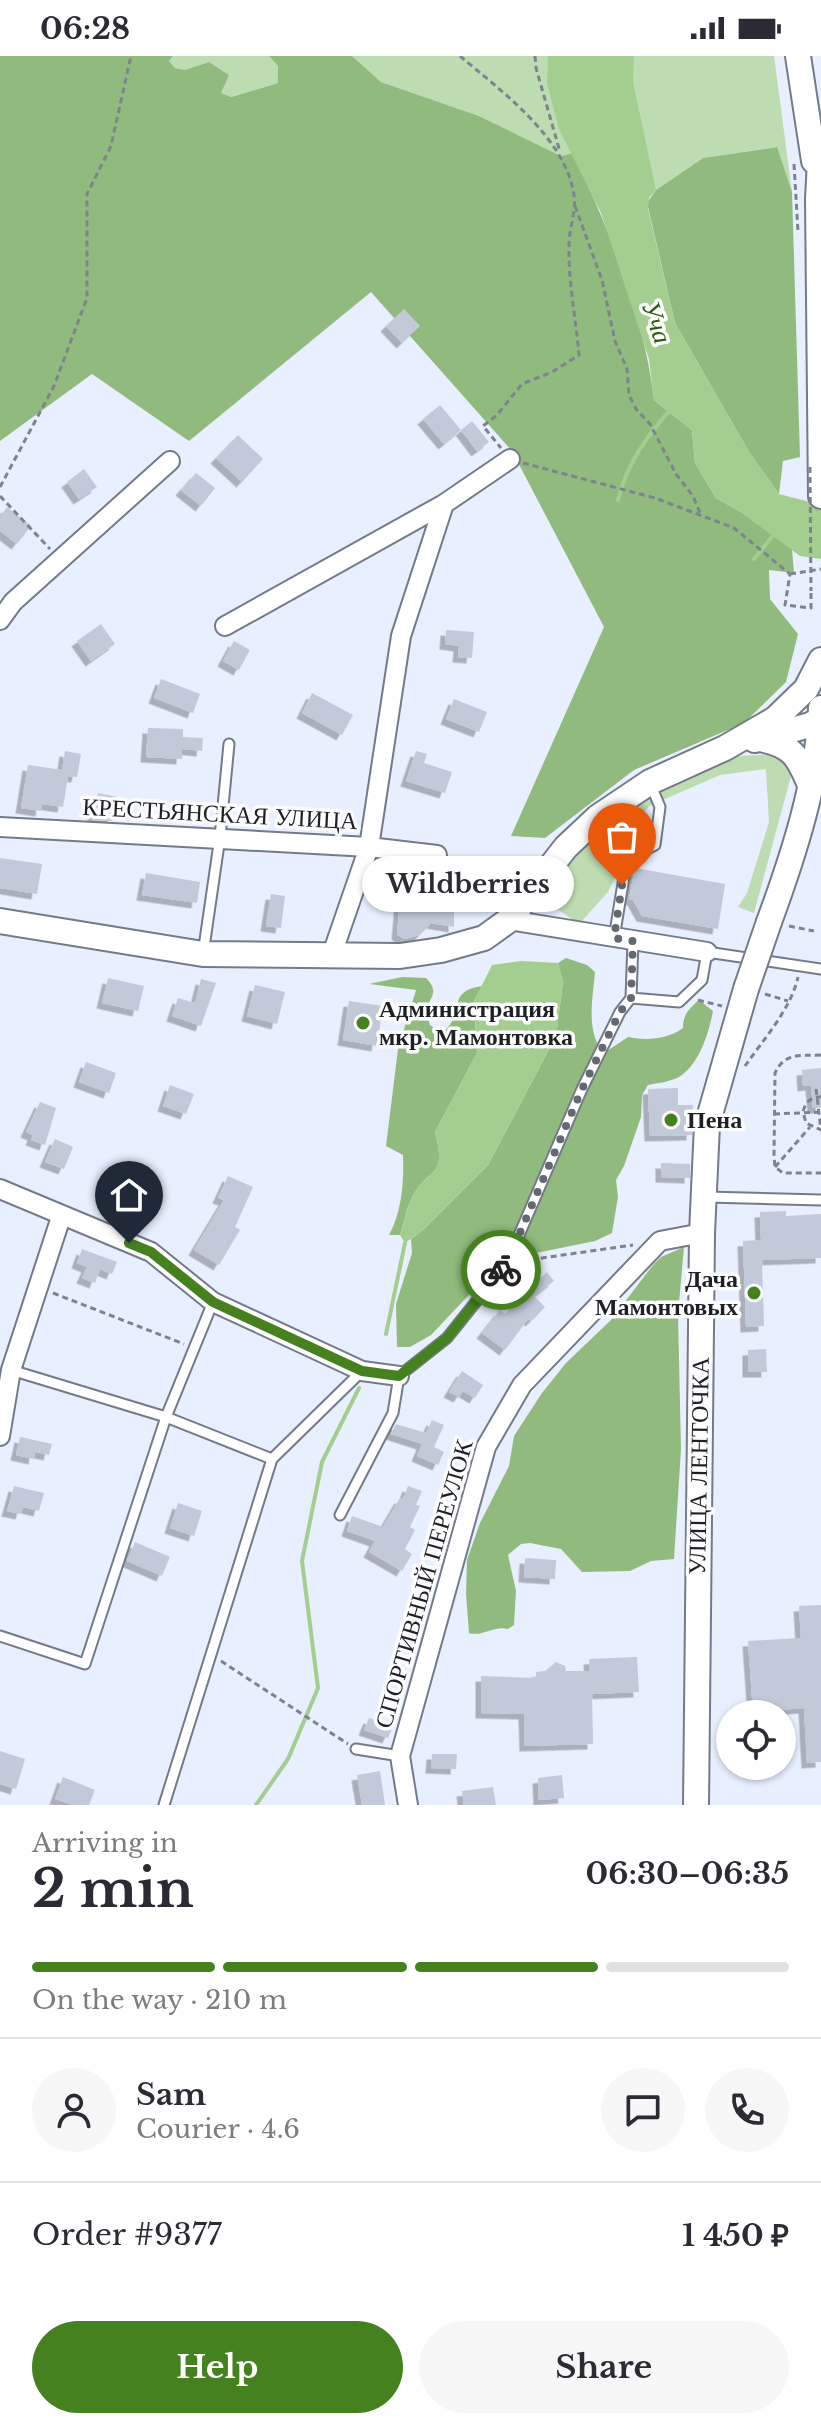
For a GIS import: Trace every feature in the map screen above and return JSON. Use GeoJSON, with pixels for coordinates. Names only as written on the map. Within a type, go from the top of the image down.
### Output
{"type":"FeatureCollection","features":[{"type":"Feature","properties":{"kind":"main road"},"geometry":{"type":"LineString","coordinates":[[798,56],[811,126],[818,199]]}},
{"type":"Feature","properties":{"kind":"main road"},"geometry":{"type":"LineString","coordinates":[[821,142],[816,467],[821,496]]}},
{"type":"Feature","properties":{"kind":"main road"},"geometry":{"type":"LineString","coordinates":[[768,729],[806,689],[821,660]]}},
{"type":"Feature","properties":{"kind":"main road","name":"УЛИЦА ЛЕНТОЧКА"},"geometry":{"type":"LineString","coordinates":[[696,1805],[702,1233],[707,1125],[746,989],[789,868],[810,785],[821,708]]}},
{"type":"Feature","properties":{"kind":"main road"},"geometry":{"type":"LineString","coordinates":[[0,921],[203,954],[400,956],[441,950],[484,938],[509,920],[584,829],[650,782],[798,713],[808,713],[821,719]]}},
{"type":"Feature","properties":{"kind":"main road"},"geometry":{"type":"LineString","coordinates":[[768,729],[797,758],[810,785]]}},
{"type":"Feature","properties":{"kind":"street"},"geometry":{"type":"LineString","coordinates":[[225,626],[444,504],[510,459]]}},
{"type":"Feature","properties":{"kind":"street"},"geometry":{"type":"LineString","coordinates":[[0,620],[13,602],[170,461]]}},
{"type":"Feature","properties":{"kind":"street"},"geometry":{"type":"LineString","coordinates":[[331,957],[369,847],[401,636],[444,504]]}},
{"type":"Feature","properties":{"kind":"street","name":"КРЕСТЬЯНСКАЯ УЛИЦА"},"geometry":{"type":"LineString","coordinates":[[0,827],[220,837],[437,855]]}},
{"type":"Feature","properties":{"kind":"street"},"geometry":{"type":"LineString","coordinates":[[509,920],[707,952]]}},
{"type":"Feature","properties":{"kind":"street"},"geometry":{"type":"LineString","coordinates":[[0,1189],[151,1252],[213,1302],[362,1371],[399,1376]]}},
{"type":"Feature","properties":{"kind":"street"},"geometry":{"type":"LineString","coordinates":[[0,1436],[11,1370],[61,1217]]}},
{"type":"Feature","properties":{"kind":"street"},"geometry":{"type":"LineString","coordinates":[[660,1241],[702,1233]]}},
{"type":"Feature","properties":{"kind":"street","name":"СПОРТИВНЫЙ ПЕРЕУЛОК"},"geometry":{"type":"LineString","coordinates":[[408,1805],[400,1756],[486,1447],[522,1385],[660,1241]]}},
{"type":"Feature","properties":{"kind":"lane"},"geometry":{"type":"LineString","coordinates":[[203,954],[220,837],[229,744]]}},
{"type":"Feature","properties":{"kind":"lane"},"geometry":{"type":"LineString","coordinates":[[614,938],[627,859],[655,845],[660,807],[650,782]]}},
{"type":"Feature","properties":{"kind":"lane"},"geometry":{"type":"LineString","coordinates":[[340,1515],[393,1413],[399,1376],[447,1338],[507,1263],[582,1089],[620,1012],[631,998],[633,941]]}},
{"type":"Feature","properties":{"kind":"lane"},"geometry":{"type":"LineString","coordinates":[[631,998],[679,1002],[702,980],[707,952],[821,969]]}},
{"type":"Feature","properties":{"kind":"lane"},"geometry":{"type":"LineString","coordinates":[[704,1197],[821,1200]]}},
{"type":"Feature","properties":{"kind":"lane"},"geometry":{"type":"LineString","coordinates":[[0,1636],[85,1664],[166,1417],[213,1302]]}},
{"type":"Feature","properties":{"kind":"lane"},"geometry":{"type":"LineString","coordinates":[[11,1370],[166,1417],[272,1459]]}},
{"type":"Feature","properties":{"kind":"lane"},"geometry":{"type":"LineString","coordinates":[[164,1805],[272,1459],[362,1371]]}},
{"type":"Feature","properties":{"kind":"lane"},"geometry":{"type":"LineString","coordinates":[[356,1749],[400,1756]]}},
{"type":"Feature","properties":{"kind":"path"},"geometry":{"type":"LineString","coordinates":[[0,487],[54,386],[87,298],[87,194],[111,146],[131,56]]}},
{"type":"Feature","properties":{"kind":"path"},"geometry":{"type":"LineString","coordinates":[[460,56],[514,102],[561,156]]}},
{"type":"Feature","properties":{"kind":"path"},"geometry":{"type":"LineString","coordinates":[[535,56],[561,156],[573,189],[575,206],[602,280],[615,341],[627,369],[629,395],[636,409],[650,424],[676,474],[693,496],[700,515]]}},
{"type":"Feature","properties":{"kind":"path"},"geometry":{"type":"LineString","coordinates":[[575,206],[568,243],[579,355],[552,372],[522,384],[497,415],[483,426],[510,459],[655,498],[734,528],[790,574],[821,569]]}},
{"type":"Feature","properties":{"kind":"path"},"geometry":{"type":"LineString","coordinates":[[790,574],[785,605],[811,608],[816,467]]}},
{"type":"Feature","properties":{"kind":"path"},"geometry":{"type":"LineString","coordinates":[[0,496],[60,560]]}},
{"type":"Feature","properties":{"kind":"path"},"geometry":{"type":"LineString","coordinates":[[769,922],[814,931]]}},
{"type":"Feature","properties":{"kind":"path"},"geometry":{"type":"LineString","coordinates":[[744,1068],[788,1001],[795,988],[800,966]]}},
{"type":"Feature","properties":{"kind":"path"},"geometry":{"type":"LineString","coordinates":[[746,989],[788,1001]]}},
{"type":"Feature","properties":{"kind":"path"},"geometry":{"type":"LineString","coordinates":[[704,1000],[724,1007]]}},
{"type":"Feature","properties":{"kind":"path"},"geometry":{"type":"LineString","coordinates":[[775,1167],[775,1073],[780,1062],[790,1057],[821,1055]]}},
{"type":"Feature","properties":{"kind":"path"},"geometry":{"type":"LineString","coordinates":[[816,1089],[819,1097],[821,1130],[810,1127],[803,1113],[807,1102],[819,1097]]}},
{"type":"Feature","properties":{"kind":"path"},"geometry":{"type":"LineString","coordinates":[[774,1114],[820,1112]]}},
{"type":"Feature","properties":{"kind":"path"},"geometry":{"type":"LineString","coordinates":[[775,1167],[810,1127]]}},
{"type":"Feature","properties":{"kind":"path"},"geometry":{"type":"LineString","coordinates":[[775,1167],[783,1173],[821,1173]]}},
{"type":"Feature","properties":{"kind":"path"},"geometry":{"type":"LineString","coordinates":[[507,1263],[660,1241]]}},
{"type":"Feature","properties":{"kind":"path"},"geometry":{"type":"LineString","coordinates":[[38,1287],[194,1348]]}},
{"type":"Feature","properties":{"kind":"path"},"geometry":{"type":"LineString","coordinates":[[211,1655],[356,1749]]}},
{"type":"Feature","properties":{"kind":"shaded area"},"geometry":{"type":"Polygon","coordinates":[[[0,56],[173,56],[169,61],[175,68],[185,70],[209,62],[229,75],[221,93],[231,97],[278,83],[278,66],[269,56],[352,56],[381,82],[479,116],[561,156],[573,153],[599,211],[634,306],[654,400],[692,430],[695,463],[716,498],[792,549],[794,573],[769,570],[770,599],[798,634],[786,682],[744,723],[634,770],[545,838],[511,836],[604,627],[512,451],[371,292],[189,441],[92,374],[0,441],[0,56]]]}},
{"type":"Feature","properties":{"kind":"shaded area"},"geometry":{"type":"Polygon","coordinates":[[[173,56],[269,56],[278,66],[278,83],[230,97],[220,93],[229,75],[209,62],[185,70],[175,68],[169,61],[173,56]]]}},
{"type":"Feature","properties":{"kind":"shaded area"},"geometry":{"type":"Polygon","coordinates":[[[352,56],[774,56],[792,192],[776,147],[703,158],[656,190],[573,153],[561,156],[479,116],[381,82],[352,56]]]}},
{"type":"Feature","properties":{"kind":"shaded area"},"geometry":{"type":"Polygon","coordinates":[[[777,147],[792,192],[800,457],[783,461],[779,494],[749,452],[675,323],[647,203],[656,190],[703,158],[777,147]]]}},
{"type":"Feature","properties":{"kind":"shaded area"},"geometry":{"type":"Polygon","coordinates":[[[779,754],[791,776],[754,913],[738,907],[747,893],[769,822],[766,769],[720,775],[649,806],[618,845],[629,849],[608,892],[579,924],[556,908],[551,877],[602,826],[691,773],[734,756],[779,754]]]}},
{"type":"Feature","properties":{"kind":"shaded area"},"geometry":{"type":"Polygon","coordinates":[[[566,958],[587,965],[595,972],[592,1025],[604,1053],[628,1037],[657,1038],[677,1032],[683,1028],[687,1012],[699,1000],[713,1011],[702,1048],[686,1072],[671,1080],[648,1085],[642,1095],[641,1117],[616,1180],[618,1197],[612,1233],[595,1241],[502,1260],[431,1335],[410,1347],[397,1347],[396,1304],[412,1253],[411,1239],[488,1165],[556,1036],[563,982],[558,963],[566,958]]]}},
{"type":"Feature","properties":{"kind":"shaded area"},"geometry":{"type":"Polygon","coordinates":[[[402,977],[426,978],[430,982],[433,993],[425,1009],[430,1025],[442,1033],[454,1017],[461,995],[482,986],[474,1001],[477,1053],[435,1132],[438,1166],[412,1198],[400,1235],[389,1235],[401,1196],[403,1155],[386,1146],[398,1049],[416,990],[369,984],[402,977]]]}},
{"type":"Feature","properties":{"kind":"shaded area"},"geometry":{"type":"Polygon","coordinates":[[[684,1247],[678,1314],[681,1449],[674,1559],[651,1561],[630,1571],[582,1572],[561,1549],[521,1544],[508,1555],[516,1591],[514,1625],[508,1629],[469,1633],[467,1560],[480,1523],[509,1466],[514,1436],[566,1363],[611,1320],[653,1265],[661,1257],[684,1247]]]}},
{"type":"Feature","properties":{"kind":"water","name":"Уча"},"geometry":{"type":"Polygon","coordinates":[[[548,56],[634,56],[633,82],[656,190],[649,198],[648,209],[675,323],[749,452],[779,494],[821,505],[821,559],[800,556],[741,512],[716,498],[695,463],[692,430],[654,400],[649,359],[601,213],[559,129],[547,83],[548,56]]]}},
{"type":"Feature","properties":{"kind":"water"},"geometry":{"type":"Polygon","coordinates":[[[521,961],[558,963],[563,982],[556,1036],[488,1165],[423,1230],[405,1243],[400,1235],[410,1203],[437,1166],[439,1158],[435,1132],[477,1053],[474,1001],[492,965],[521,961]]]}},
{"type":"Feature","properties":{"kind":"building"},"geometry":{"type":"Polygon","coordinates":[[[404,309],[420,326],[402,343],[386,326],[404,309]]]}},
{"type":"Feature","properties":{"kind":"building"},"geometry":{"type":"Polygon","coordinates":[[[440,405],[461,430],[444,444],[423,419],[440,405]]]}},
{"type":"Feature","properties":{"kind":"building"},"geometry":{"type":"Polygon","coordinates":[[[472,421],[489,442],[477,451],[461,430],[472,421]]]}},
{"type":"Feature","properties":{"kind":"building"},"geometry":{"type":"Polygon","coordinates":[[[238,435],[263,459],[242,482],[216,458],[238,435]]]}},
{"type":"Feature","properties":{"kind":"building"},"geometry":{"type":"Polygon","coordinates":[[[84,469],[97,487],[79,499],[67,482],[84,469]]]}},
{"type":"Feature","properties":{"kind":"building"},"geometry":{"type":"Polygon","coordinates":[[[196,473],[215,488],[201,506],[181,490],[196,473]]]}},
{"type":"Feature","properties":{"kind":"building"},"geometry":{"type":"Polygon","coordinates":[[[7,507],[31,526],[17,544],[0,531],[0,517],[7,507]]]}},
{"type":"Feature","properties":{"kind":"building"},"geometry":{"type":"Polygon","coordinates":[[[101,624],[115,644],[91,661],[77,641],[101,624]]]}},
{"type":"Feature","properties":{"kind":"building"},"geometry":{"type":"Polygon","coordinates":[[[446,630],[474,632],[472,658],[458,657],[459,646],[445,644],[446,630]]]}},
{"type":"Feature","properties":{"kind":"building"},"geometry":{"type":"Polygon","coordinates":[[[234,641],[250,650],[239,670],[223,661],[234,641]]]}},
{"type":"Feature","properties":{"kind":"building"},"geometry":{"type":"Polygon","coordinates":[[[161,679],[200,694],[193,713],[154,698],[161,679]]]}},
{"type":"Feature","properties":{"kind":"building"},"geometry":{"type":"Polygon","coordinates":[[[312,693],[353,715],[342,735],[302,713],[312,693]]]}},
{"type":"Feature","properties":{"kind":"building"},"geometry":{"type":"Polygon","coordinates":[[[454,699],[487,712],[479,732],[446,719],[454,699]]]}},
{"type":"Feature","properties":{"kind":"building"},"geometry":{"type":"Polygon","coordinates":[[[148,728],[183,729],[183,737],[203,738],[202,751],[182,749],[182,759],[146,757],[148,728]]]}},
{"type":"Feature","properties":{"kind":"building"},"geometry":{"type":"Polygon","coordinates":[[[65,751],[81,754],[77,777],[68,776],[63,807],[42,804],[41,811],[21,808],[28,765],[62,770],[65,751]]]}},
{"type":"Feature","properties":{"kind":"building"},"geometry":{"type":"Polygon","coordinates":[[[416,751],[427,754],[424,763],[452,772],[445,793],[406,781],[416,751]]]}},
{"type":"Feature","properties":{"kind":"building"},"geometry":{"type":"Polygon","coordinates":[[[98,793],[117,797],[112,821],[92,820],[98,793]]]}},
{"type":"Feature","properties":{"kind":"building"},"geometry":{"type":"Polygon","coordinates":[[[0,858],[42,864],[37,894],[0,888],[0,858]]]}},
{"type":"Feature","properties":{"kind":"building"},"geometry":{"type":"Polygon","coordinates":[[[635,868],[725,884],[718,929],[642,916],[633,900],[629,899],[635,868]]]}},
{"type":"Feature","properties":{"kind":"building"},"geometry":{"type":"Polygon","coordinates":[[[146,873],[200,882],[197,903],[142,895],[146,873]]]}},
{"type":"Feature","properties":{"kind":"building"},"geometry":{"type":"Polygon","coordinates":[[[430,883],[454,885],[454,927],[431,923],[420,935],[404,939],[397,934],[400,900],[415,902],[418,894],[424,895],[430,883]]]}},
{"type":"Feature","properties":{"kind":"building"},"geometry":{"type":"Polygon","coordinates":[[[271,894],[285,896],[281,928],[266,926],[271,894]]]}},
{"type":"Feature","properties":{"kind":"building"},"geometry":{"type":"Polygon","coordinates":[[[108,978],[144,986],[138,1011],[102,1003],[108,978]]]}},
{"type":"Feature","properties":{"kind":"building"},"geometry":{"type":"Polygon","coordinates":[[[201,979],[216,983],[201,1026],[172,1016],[178,998],[195,1003],[201,979]]]}},
{"type":"Feature","properties":{"kind":"building"},"geometry":{"type":"Polygon","coordinates":[[[255,985],[285,992],[277,1024],[247,1016],[255,985]]]}},
{"type":"Feature","properties":{"kind":"building","name":"Администрация мкр. Мамонтовка"},"geometry":{"type":"Polygon","coordinates":[[[349,1001],[383,1006],[377,1046],[343,1040],[349,1001]]]}},
{"type":"Feature","properties":{"kind":"building"},"geometry":{"type":"Polygon","coordinates":[[[86,1062],[116,1073],[109,1093],[79,1082],[86,1062]]]}},
{"type":"Feature","properties":{"kind":"building"},"geometry":{"type":"Polygon","coordinates":[[[821,1068],[821,1108],[813,1108],[811,1085],[803,1086],[802,1070],[821,1068]]]}},
{"type":"Feature","properties":{"kind":"building"},"geometry":{"type":"Polygon","coordinates":[[[170,1085],[194,1094],[186,1114],[163,1106],[170,1085]]]}},
{"type":"Feature","properties":{"kind":"building","name":"Пена"},"geometry":{"type":"Polygon","coordinates":[[[678,1088],[678,1105],[693,1105],[692,1135],[650,1136],[648,1089],[678,1088]]]}},
{"type":"Feature","properties":{"kind":"building"},"geometry":{"type":"Polygon","coordinates":[[[40,1102],[56,1108],[45,1145],[31,1140],[33,1135],[26,1132],[40,1102]]]}},
{"type":"Feature","properties":{"kind":"building"},"geometry":{"type":"Polygon","coordinates":[[[55,1139],[73,1147],[64,1169],[45,1162],[55,1139]]]}},
{"type":"Feature","properties":{"kind":"building"},"geometry":{"type":"Polygon","coordinates":[[[661,1163],[690,1164],[690,1178],[661,1177],[661,1163]]]}},
{"type":"Feature","properties":{"kind":"building"},"geometry":{"type":"Polygon","coordinates":[[[228,1176],[253,1187],[235,1227],[240,1230],[219,1265],[194,1250],[224,1200],[218,1198],[228,1176]]]}},
{"type":"Feature","properties":{"kind":"building","name":"Дача Мамонтовых"},"geometry":{"type":"Polygon","coordinates":[[[786,1211],[786,1216],[821,1214],[821,1258],[762,1260],[764,1326],[746,1327],[743,1241],[761,1240],[760,1212],[786,1211]]]}},
{"type":"Feature","properties":{"kind":"building"},"geometry":{"type":"Polygon","coordinates":[[[82,1249],[117,1262],[112,1274],[100,1269],[95,1283],[82,1278],[87,1267],[77,1263],[82,1249]]]}},
{"type":"Feature","properties":{"kind":"building"},"geometry":{"type":"Polygon","coordinates":[[[547,1272],[554,1281],[534,1296],[545,1307],[531,1321],[528,1319],[505,1350],[482,1333],[500,1310],[505,1314],[547,1272]]]}},
{"type":"Feature","properties":{"kind":"building"},"geometry":{"type":"Polygon","coordinates":[[[766,1349],[767,1372],[748,1372],[748,1350],[766,1349]]]}},
{"type":"Feature","properties":{"kind":"building"},"geometry":{"type":"Polygon","coordinates":[[[462,1371],[483,1385],[475,1398],[463,1391],[459,1397],[449,1392],[462,1371]]]}},
{"type":"Feature","properties":{"kind":"building"},"geometry":{"type":"Polygon","coordinates":[[[432,1420],[444,1425],[434,1447],[444,1452],[438,1465],[417,1456],[422,1444],[391,1434],[396,1424],[426,1433],[432,1420]]]}},
{"type":"Feature","properties":{"kind":"building"},"geometry":{"type":"Polygon","coordinates":[[[20,1437],[52,1444],[49,1455],[35,1452],[34,1459],[16,1455],[20,1437]]]}},
{"type":"Feature","properties":{"kind":"building"},"geometry":{"type":"Polygon","coordinates":[[[14,1486],[44,1493],[39,1511],[23,1507],[21,1514],[7,1511],[14,1486]]]}},
{"type":"Feature","properties":{"kind":"building"},"geometry":{"type":"Polygon","coordinates":[[[408,1486],[422,1491],[416,1505],[420,1506],[410,1527],[415,1530],[405,1549],[412,1554],[402,1571],[369,1552],[375,1541],[347,1531],[352,1516],[383,1527],[400,1498],[403,1499],[408,1486]]]}},
{"type":"Feature","properties":{"kind":"building"},"geometry":{"type":"Polygon","coordinates":[[[178,1503],[202,1511],[194,1536],[170,1528],[178,1503]]]}},
{"type":"Feature","properties":{"kind":"building"},"geometry":{"type":"Polygon","coordinates":[[[135,1542],[170,1557],[162,1576],[127,1561],[135,1542]]]}},
{"type":"Feature","properties":{"kind":"building"},"geometry":{"type":"Polygon","coordinates":[[[525,1558],[556,1560],[555,1579],[524,1577],[525,1558]]]}},
{"type":"Feature","properties":{"kind":"building"},"geometry":{"type":"Polygon","coordinates":[[[415,1596],[431,1600],[425,1623],[409,1620],[415,1596]]]}},
{"type":"Feature","properties":{"kind":"building"},"geometry":{"type":"Polygon","coordinates":[[[821,1605],[821,1762],[807,1763],[804,1708],[796,1709],[796,1700],[752,1700],[748,1641],[801,1638],[799,1606],[821,1605]]]}},
{"type":"Feature","properties":{"kind":"building"},"geometry":{"type":"Polygon","coordinates":[[[637,1657],[639,1692],[592,1694],[593,1744],[525,1746],[524,1714],[481,1713],[481,1676],[536,1678],[536,1672],[545,1671],[556,1662],[565,1666],[566,1671],[590,1671],[589,1659],[637,1657]]]}},
{"type":"Feature","properties":{"kind":"building"},"geometry":{"type":"Polygon","coordinates":[[[369,1718],[393,1726],[388,1738],[364,1730],[369,1718]]]}},
{"type":"Feature","properties":{"kind":"building"},"geometry":{"type":"Polygon","coordinates":[[[0,1751],[25,1759],[16,1789],[0,1784],[0,1751]]]}},
{"type":"Feature","properties":{"kind":"building"},"geometry":{"type":"Polygon","coordinates":[[[432,1754],[457,1754],[456,1769],[431,1768],[432,1754]]]}},
{"type":"Feature","properties":{"kind":"building"},"geometry":{"type":"Polygon","coordinates":[[[380,1771],[385,1805],[362,1805],[357,1775],[380,1771]]]}},
{"type":"Feature","properties":{"kind":"building"},"geometry":{"type":"Polygon","coordinates":[[[562,1775],[564,1798],[539,1800],[538,1778],[562,1775]]]}},
{"type":"Feature","properties":{"kind":"building"},"geometry":{"type":"Polygon","coordinates":[[[63,1777],[95,1790],[89,1805],[73,1805],[55,1799],[63,1777]]]}},
{"type":"Feature","properties":{"kind":"building"},"geometry":{"type":"Polygon","coordinates":[[[493,1787],[496,1805],[464,1805],[462,1791],[493,1787]]]}},
{"type":"Feature","properties":{"kind":"waterway"},"geometry":{"type":"LineString","coordinates":[[618,500],[638,452],[670,410]]}},
{"type":"Feature","properties":{"kind":"waterway"},"geometry":{"type":"LineString","coordinates":[[754,559],[775,533]]}},
{"type":"Feature","properties":{"kind":"waterway"},"geometry":{"type":"LineString","coordinates":[[386,1334],[405,1243]]}},
{"type":"Feature","properties":{"kind":"waterway"},"geometry":{"type":"LineString","coordinates":[[256,1805],[288,1759],[318,1688],[302,1561],[322,1462],[359,1388]]}},
{"type":"Feature","properties":{"kind":"way so far"},"geometry":{"type":"LineString","coordinates":[[501,1270],[507,1263],[582,1089],[620,1012],[631,998],[633,941],[614,938],[622,885]]}},
{"type":"Feature","properties":{"kind":"place","name":"Wildberries"},"geometry":{"type":"Point","coordinates":[622,885]}},
{"type":"Feature","properties":{"kind":"place","name":"Администрация мкр. Мамонтовка"},"geometry":{"type":"Point","coordinates":[363,1023]}},
{"type":"Feature","properties":{"kind":"place","name":"Пена"},"geometry":{"type":"Point","coordinates":[671,1120]}},
{"type":"Feature","properties":{"kind":"place","name":"Дача Мамонтовых"},"geometry":{"type":"Point","coordinates":[754,1293]}},
{"type":"Feature","properties":{"kind":"route"},"geometry":{"type":"LineString","coordinates":[[129,1243],[151,1252],[213,1302],[362,1371],[399,1376],[447,1338],[501,1270]]}}]}
